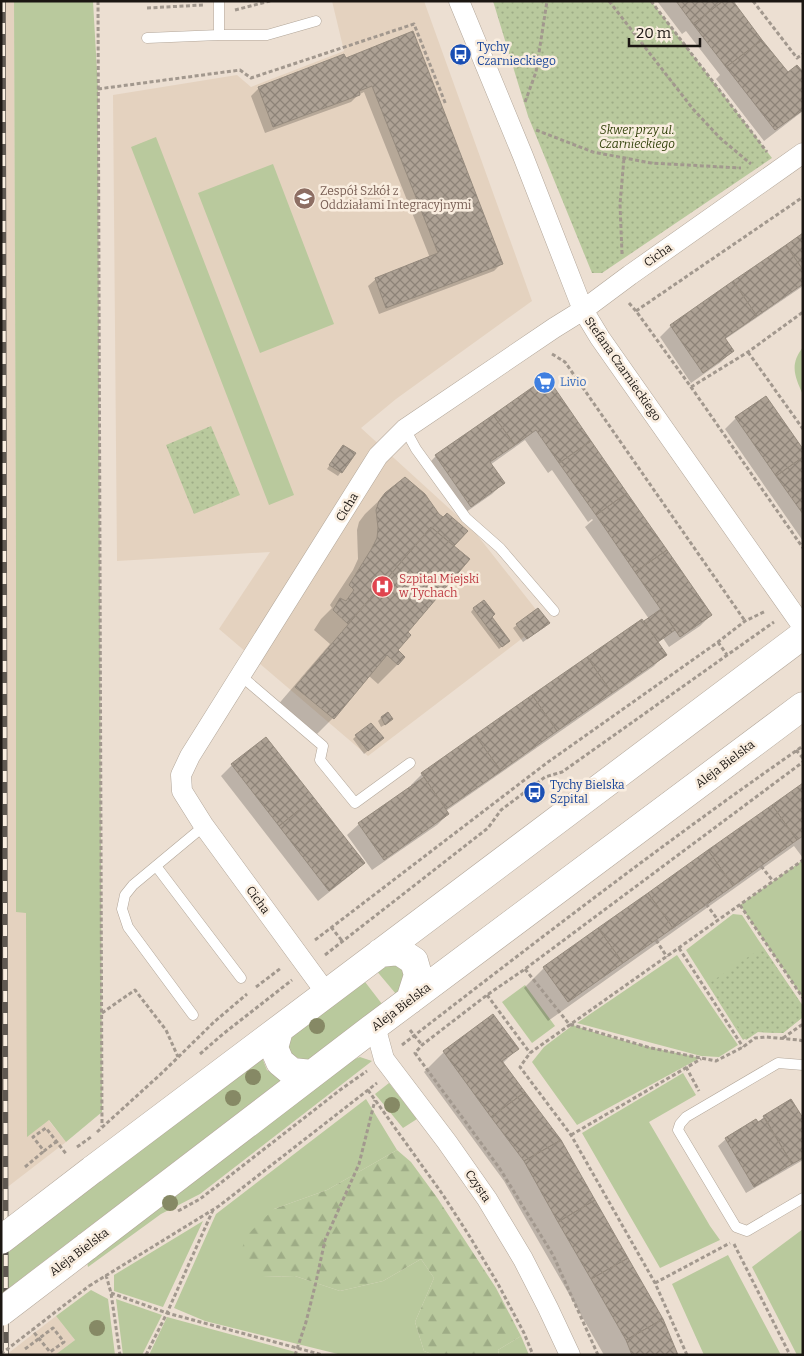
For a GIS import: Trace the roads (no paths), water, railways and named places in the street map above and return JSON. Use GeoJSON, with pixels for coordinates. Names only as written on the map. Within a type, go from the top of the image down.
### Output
{"type":"FeatureCollection","features":[{"type":"Feature","properties":{"kind":"main road"},"geometry":{"type":"LineString","coordinates":[[1,1240],[803,635]]}},
{"type":"Feature","properties":{"kind":"main road","name":"Aleja Bielska"},"geometry":{"type":"LineString","coordinates":[[1,1312],[375,1026],[408,1012],[803,706]]}},
{"type":"Feature","properties":{"kind":"main road"},"geometry":{"type":"LineString","coordinates":[[380,953],[399,951],[414,961],[418,975],[408,1012]]}},
{"type":"Feature","properties":{"kind":"main road"},"geometry":{"type":"LineString","coordinates":[[279,1030],[274,1048],[280,1062],[292,1072],[312,1074]]}},
{"type":"Feature","properties":{"kind":"street","name":"Stefana Czarnieckiego"},"geometry":{"type":"LineString","coordinates":[[459,1],[523,156],[583,310],[600,338],[803,627]]}},
{"type":"Feature","properties":{"kind":"street","name":"Cicha"},"geometry":{"type":"LineString","coordinates":[[328,994],[204,826],[182,791],[181,775],[190,756],[378,456],[405,429],[583,310],[803,153]]}},
{"type":"Feature","properties":{"kind":"street","name":"Czysta"},"geometry":{"type":"LineString","coordinates":[[375,1026],[388,1065],[447,1142],[487,1199],[523,1259],[570,1355]]}},
{"type":"Feature","properties":{"kind":"lane"},"geometry":{"type":"LineString","coordinates":[[219,1],[220,35]]}},
{"type":"Feature","properties":{"kind":"lane"},"geometry":{"type":"LineString","coordinates":[[147,38],[267,35],[316,21]]}},
{"type":"Feature","properties":{"kind":"lane"},"geometry":{"type":"LineString","coordinates":[[405,429],[416,449],[466,518],[500,548],[554,611]]}},
{"type":"Feature","properties":{"kind":"lane"},"geometry":{"type":"LineString","coordinates":[[240,675],[323,746],[320,760],[355,803],[410,763]]}},
{"type":"Feature","properties":{"kind":"lane"},"geometry":{"type":"LineString","coordinates":[[193,1015],[128,927],[122,909],[125,895],[133,885],[204,826]]}},
{"type":"Feature","properties":{"kind":"lane"},"geometry":{"type":"LineString","coordinates":[[156,866],[242,978]]}},
{"type":"Feature","properties":{"kind":"lane"},"geometry":{"type":"LineString","coordinates":[[803,1065],[778,1062],[686,1116],[678,1130],[736,1226],[747,1231],[803,1198]]}},
{"type":"Feature","properties":{"kind":"railway"},"geometry":{"type":"LineString","coordinates":[[3,1],[6,1355]]}},
{"type":"Feature","properties":{"kind":"place","name":"Tychy Czarnieckiego"},"geometry":{"type":"Point","coordinates":[461,54]}},
{"type":"Feature","properties":{"kind":"place","name":"Zespół Szkół z Oddziałami Integracyjnymi"},"geometry":{"type":"Point","coordinates":[304,198]}},
{"type":"Feature","properties":{"kind":"place","name":"Livio"},"geometry":{"type":"Point","coordinates":[544,382]}},
{"type":"Feature","properties":{"kind":"place","name":"Szpital Miejski w Tychach"},"geometry":{"type":"Point","coordinates":[383,586]}},
{"type":"Feature","properties":{"kind":"place","name":"Tychy Bielska Szpital"},"geometry":{"type":"Point","coordinates":[534,792]}},
{"type":"Feature","properties":{"kind":"park label","name":"Skwer przy ul. Czarnieckiego"},"geometry":{"type":"Point","coordinates":[637,137]}}]}
